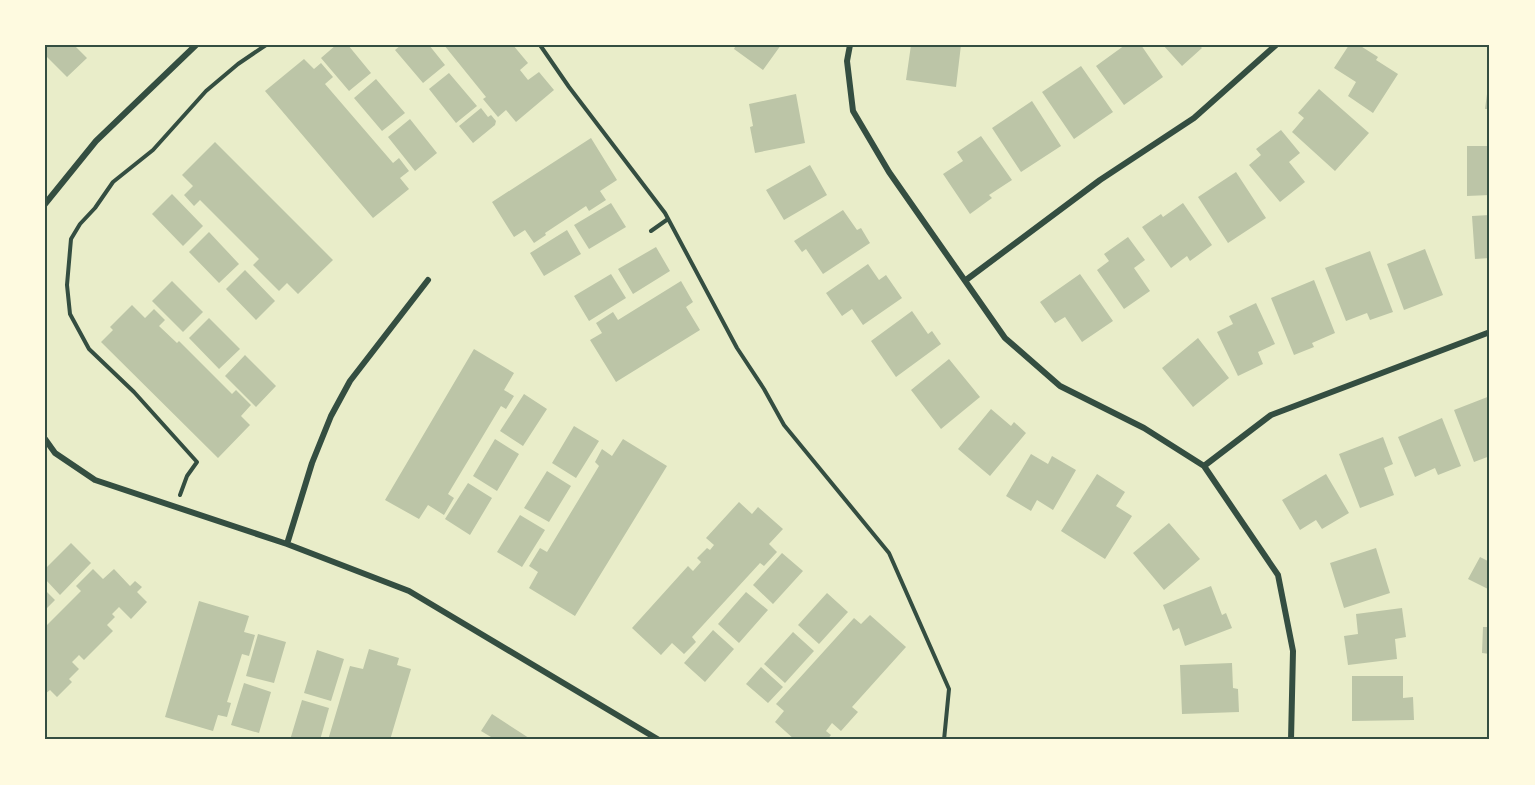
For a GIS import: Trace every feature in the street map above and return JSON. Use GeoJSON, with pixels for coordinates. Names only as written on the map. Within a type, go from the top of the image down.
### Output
{"type":"FeatureCollection","features":[{"type":"Feature","properties":{"kind":"street"},"geometry":{"type":"LineString","coordinates":[[45,204],[96,141],[196,45]]}},
{"type":"Feature","properties":{"kind":"street"},"geometry":{"type":"LineString","coordinates":[[850,45],[847,61],[853,111],[889,172],[1005,338],[1060,386],[1143,428],[1204,466],[1278,575],[1293,651],[1291,740]]}},
{"type":"Feature","properties":{"kind":"street"},"geometry":{"type":"LineString","coordinates":[[966,280],[1100,180],[1194,118],[1276,45]]}},
{"type":"Feature","properties":{"kind":"street"},"geometry":{"type":"LineString","coordinates":[[287,544],[312,463],[331,416],[350,381],[428,280]]}},
{"type":"Feature","properties":{"kind":"street"},"geometry":{"type":"LineString","coordinates":[[1204,466],[1271,416],[1490,332]]}},
{"type":"Feature","properties":{"kind":"street"},"geometry":{"type":"LineString","coordinates":[[45,439],[55,453],[95,480],[287,544],[409,591],[659,740]]}},
{"type":"Feature","properties":{"kind":"path"},"geometry":{"type":"LineString","coordinates":[[175,507],[187,476],[197,462],[134,392],[89,349],[70,314],[67,285],[71,239],[113,182],[153,150],[206,91],[238,64],[266,45]]}},
{"type":"Feature","properties":{"kind":"path"},"geometry":{"type":"LineString","coordinates":[[540,45],[568,87],[668,219],[737,348],[784,425],[889,553],[949,689],[944,740]]}},
{"type":"Feature","properties":{"kind":"path"},"geometry":{"type":"LineString","coordinates":[[651,231],[668,219]]}},
{"type":"Feature","properties":{"kind":"building"},"geometry":{"type":"Polygon","coordinates":[[[45,45],[74,45],[87,58],[67,77],[45,55],[45,45]]]}},
{"type":"Feature","properties":{"kind":"building"},"geometry":{"type":"Polygon","coordinates":[[[336,45],[348,45],[371,73],[349,91],[321,58],[336,45]]]}},
{"type":"Feature","properties":{"kind":"building"},"geometry":{"type":"Polygon","coordinates":[[[401,45],[429,45],[445,65],[423,83],[395,50],[401,45]]]}},
{"type":"Feature","properties":{"kind":"building"},"geometry":{"type":"Polygon","coordinates":[[[444,45],[513,45],[528,63],[520,70],[528,80],[539,72],[554,90],[516,122],[506,110],[498,117],[483,99],[486,97],[444,45]]]}},
{"type":"Feature","properties":{"kind":"building"},"geometry":{"type":"Polygon","coordinates":[[[736,45],[781,45],[763,70],[734,49],[736,45]]]}},
{"type":"Feature","properties":{"kind":"building"},"geometry":{"type":"Polygon","coordinates":[[[911,45],[961,45],[956,87],[906,80],[911,45]]]}},
{"type":"Feature","properties":{"kind":"building"},"geometry":{"type":"Polygon","coordinates":[[[1125,45],[1141,45],[1163,77],[1124,105],[1096,66],[1125,45]]]}},
{"type":"Feature","properties":{"kind":"building"},"geometry":{"type":"Polygon","coordinates":[[[1163,45],[1199,45],[1202,48],[1182,66],[1163,45]]]}},
{"type":"Feature","properties":{"kind":"building"},"geometry":{"type":"Polygon","coordinates":[[[1349,45],[1359,45],[1378,57],[1376,60],[1398,74],[1373,113],[1348,96],[1356,82],[1334,68],[1349,45]]]}},
{"type":"Feature","properties":{"kind":"building"},"geometry":{"type":"Polygon","coordinates":[[[304,59],[314,69],[321,63],[333,77],[325,84],[393,163],[399,158],[409,171],[400,178],[409,189],[373,218],[265,91],[304,59]]]}},
{"type":"Feature","properties":{"kind":"building"},"geometry":{"type":"Polygon","coordinates":[[[1081,66],[1113,112],[1074,139],[1042,92],[1081,66]]]}},
{"type":"Feature","properties":{"kind":"building"},"geometry":{"type":"Polygon","coordinates":[[[449,73],[477,106],[456,123],[429,89],[449,73]]]}},
{"type":"Feature","properties":{"kind":"building"},"geometry":{"type":"Polygon","coordinates":[[[376,79],[405,113],[382,131],[354,98],[376,79]]]}},
{"type":"Feature","properties":{"kind":"building"},"geometry":{"type":"Polygon","coordinates":[[[1489,79],[1490,109],[1485,109],[1489,79]]]}},
{"type":"Feature","properties":{"kind":"building"},"geometry":{"type":"Polygon","coordinates":[[[1319,89],[1369,133],[1335,171],[1292,132],[1304,118],[1298,113],[1319,89]]]}},
{"type":"Feature","properties":{"kind":"building"},"geometry":{"type":"Polygon","coordinates":[[[796,94],[805,143],[755,153],[750,127],[753,126],[749,104],[796,94]]]}},
{"type":"Feature","properties":{"kind":"building"},"geometry":{"type":"Polygon","coordinates":[[[1032,101],[1061,146],[1021,172],[992,128],[1032,101]]]}},
{"type":"Feature","properties":{"kind":"building"},"geometry":{"type":"Polygon","coordinates":[[[481,108],[488,117],[491,115],[496,121],[495,125],[473,143],[459,126],[481,108]]]}},
{"type":"Feature","properties":{"kind":"building"},"geometry":{"type":"Polygon","coordinates":[[[410,119],[437,153],[415,171],[388,137],[410,119]]]}},
{"type":"Feature","properties":{"kind":"building"},"geometry":{"type":"Polygon","coordinates":[[[1281,130],[1300,153],[1289,162],[1305,182],[1280,202],[1249,165],[1261,155],[1256,149],[1281,130]]]}},
{"type":"Feature","properties":{"kind":"building"},"geometry":{"type":"Polygon","coordinates":[[[981,136],[1012,180],[989,195],[992,198],[970,214],[943,174],[963,161],[957,152],[981,136]]]}},
{"type":"Feature","properties":{"kind":"building"},"geometry":{"type":"Polygon","coordinates":[[[591,138],[617,180],[600,191],[606,200],[589,211],[586,206],[534,243],[525,230],[514,237],[492,202],[591,138]]]}},
{"type":"Feature","properties":{"kind":"building"},"geometry":{"type":"Polygon","coordinates":[[[215,142],[333,260],[298,294],[287,283],[279,291],[253,265],[259,259],[200,200],[194,206],[184,195],[193,186],[182,175],[215,142]]]}},
{"type":"Feature","properties":{"kind":"building"},"geometry":{"type":"Polygon","coordinates":[[[1467,146],[1490,146],[1490,195],[1467,196],[1467,146]]]}},
{"type":"Feature","properties":{"kind":"building"},"geometry":{"type":"Polygon","coordinates":[[[810,165],[827,195],[784,220],[766,190],[810,165]]]}},
{"type":"Feature","properties":{"kind":"building"},"geometry":{"type":"Polygon","coordinates":[[[1236,172],[1266,218],[1228,243],[1198,197],[1236,172]]]}},
{"type":"Feature","properties":{"kind":"building"},"geometry":{"type":"Polygon","coordinates":[[[172,194],[203,226],[183,246],[152,214],[172,194]]]}},
{"type":"Feature","properties":{"kind":"building"},"geometry":{"type":"Polygon","coordinates":[[[611,203],[626,227],[589,249],[574,225],[611,203]]]}},
{"type":"Feature","properties":{"kind":"building"},"geometry":{"type":"Polygon","coordinates":[[[1183,203],[1212,245],[1190,261],[1187,256],[1171,268],[1142,227],[1161,214],[1163,217],[1183,203]]]}},
{"type":"Feature","properties":{"kind":"building"},"geometry":{"type":"Polygon","coordinates":[[[843,210],[857,230],[861,228],[870,243],[823,274],[806,249],[802,252],[794,241],[843,210]]]}},
{"type":"Feature","properties":{"kind":"building"},"geometry":{"type":"Polygon","coordinates":[[[1490,215],[1490,258],[1475,259],[1472,216],[1490,215]]]}},
{"type":"Feature","properties":{"kind":"building"},"geometry":{"type":"Polygon","coordinates":[[[567,230],[581,254],[544,276],[530,253],[567,230]]]}},
{"type":"Feature","properties":{"kind":"building"},"geometry":{"type":"Polygon","coordinates":[[[209,232],[239,264],[219,283],[189,252],[209,232]]]}},
{"type":"Feature","properties":{"kind":"building"},"geometry":{"type":"Polygon","coordinates":[[[1128,237],[1145,260],[1134,268],[1150,291],[1124,309],[1097,270],[1109,261],[1104,254],[1128,237]]]}},
{"type":"Feature","properties":{"kind":"building"},"geometry":{"type":"Polygon","coordinates":[[[656,247],[670,271],[633,294],[618,269],[656,247]]]}},
{"type":"Feature","properties":{"kind":"building"},"geometry":{"type":"Polygon","coordinates":[[[1425,249],[1443,295],[1404,310],[1387,264],[1425,249]]]}},
{"type":"Feature","properties":{"kind":"building"},"geometry":{"type":"Polygon","coordinates":[[[1370,251],[1393,312],[1370,320],[1367,313],[1346,321],[1325,268],[1370,251]]]}},
{"type":"Feature","properties":{"kind":"building"},"geometry":{"type":"Polygon","coordinates":[[[868,264],[879,280],[886,275],[902,298],[863,325],[852,309],[842,316],[826,293],[868,264]]]}},
{"type":"Feature","properties":{"kind":"building"},"geometry":{"type":"Polygon","coordinates":[[[245,270],[275,301],[256,320],[226,289],[245,270]]]}},
{"type":"Feature","properties":{"kind":"building"},"geometry":{"type":"Polygon","coordinates":[[[611,274],[626,298],[589,321],[574,296],[611,274]]]}},
{"type":"Feature","properties":{"kind":"building"},"geometry":{"type":"Polygon","coordinates":[[[1080,274],[1113,321],[1082,342],[1065,317],[1055,323],[1040,302],[1080,274]]]}},
{"type":"Feature","properties":{"kind":"building"},"geometry":{"type":"Polygon","coordinates":[[[1314,280],[1335,333],[1312,343],[1314,347],[1294,355],[1271,298],[1314,280]]]}},
{"type":"Feature","properties":{"kind":"building"},"geometry":{"type":"Polygon","coordinates":[[[172,281],[203,312],[183,332],[152,301],[172,281]]]}},
{"type":"Feature","properties":{"kind":"building"},"geometry":{"type":"Polygon","coordinates":[[[681,281],[693,302],[686,307],[700,330],[616,382],[590,340],[602,333],[596,323],[613,312],[618,320],[681,281]]]}},
{"type":"Feature","properties":{"kind":"building"},"geometry":{"type":"Polygon","coordinates":[[[1256,303],[1275,344],[1258,352],[1263,364],[1238,376],[1217,332],[1233,324],[1229,316],[1256,303]]]}},
{"type":"Feature","properties":{"kind":"building"},"geometry":{"type":"Polygon","coordinates":[[[132,305],[145,318],[154,309],[165,320],[159,326],[177,343],[179,341],[232,394],[236,390],[251,405],[241,416],[250,425],[218,458],[101,342],[113,330],[110,327],[132,305]]]}},
{"type":"Feature","properties":{"kind":"building"},"geometry":{"type":"Polygon","coordinates":[[[912,311],[928,334],[932,331],[941,344],[896,377],[871,341],[912,311]]]}},
{"type":"Feature","properties":{"kind":"building"},"geometry":{"type":"Polygon","coordinates":[[[209,318],[240,349],[219,369],[189,338],[209,318]]]}},
{"type":"Feature","properties":{"kind":"building"},"geometry":{"type":"Polygon","coordinates":[[[1198,338],[1229,378],[1193,407],[1162,368],[1198,338]]]}},
{"type":"Feature","properties":{"kind":"building"},"geometry":{"type":"Polygon","coordinates":[[[474,349],[514,373],[504,390],[514,396],[506,409],[501,406],[448,494],[454,498],[444,515],[428,505],[419,519],[385,500],[474,349]]]}},
{"type":"Feature","properties":{"kind":"building"},"geometry":{"type":"Polygon","coordinates":[[[245,355],[276,386],[256,407],[225,376],[245,355]]]}},
{"type":"Feature","properties":{"kind":"building"},"geometry":{"type":"Polygon","coordinates":[[[949,359],[980,397],[941,429],[911,390],[949,359]]]}},
{"type":"Feature","properties":{"kind":"building"},"geometry":{"type":"Polygon","coordinates":[[[524,394],[547,409],[523,446],[500,431],[524,394]]]}},
{"type":"Feature","properties":{"kind":"building"},"geometry":{"type":"Polygon","coordinates":[[[1490,396],[1490,456],[1474,462],[1454,410],[1490,396]]]}},
{"type":"Feature","properties":{"kind":"building"},"geometry":{"type":"Polygon","coordinates":[[[991,409],[1011,426],[1014,422],[1026,433],[990,476],[958,449],[991,409]]]}},
{"type":"Feature","properties":{"kind":"building"},"geometry":{"type":"Polygon","coordinates":[[[1442,418],[1461,466],[1438,475],[1435,468],[1415,477],[1398,437],[1442,418]]]}},
{"type":"Feature","properties":{"kind":"building"},"geometry":{"type":"Polygon","coordinates":[[[574,426],[599,441],[576,478],[552,463],[574,426]]]}},
{"type":"Feature","properties":{"kind":"building"},"geometry":{"type":"Polygon","coordinates":[[[1383,437],[1393,464],[1384,468],[1394,495],[1360,508],[1339,454],[1383,437]]]}},
{"type":"Feature","properties":{"kind":"building"},"geometry":{"type":"Polygon","coordinates":[[[495,439],[519,454],[497,491],[473,476],[495,439]]]}},
{"type":"Feature","properties":{"kind":"building"},"geometry":{"type":"Polygon","coordinates":[[[623,439],[667,466],[575,616],[529,588],[538,572],[529,566],[540,548],[547,552],[599,466],[595,462],[602,449],[612,456],[623,439]]]}},
{"type":"Feature","properties":{"kind":"building"},"geometry":{"type":"Polygon","coordinates":[[[1031,454],[1048,464],[1052,456],[1076,470],[1053,510],[1037,500],[1031,511],[1006,496],[1031,454]]]}},
{"type":"Feature","properties":{"kind":"building"},"geometry":{"type":"Polygon","coordinates":[[[547,471],[571,486],[549,522],[524,508],[547,471]]]}},
{"type":"Feature","properties":{"kind":"building"},"geometry":{"type":"Polygon","coordinates":[[[1097,474],[1125,492],[1116,506],[1132,516],[1105,559],[1061,531],[1097,474]]]}},
{"type":"Feature","properties":{"kind":"building"},"geometry":{"type":"Polygon","coordinates":[[[1326,474],[1349,513],[1322,529],[1316,520],[1300,530],[1282,500],[1326,474]]]}},
{"type":"Feature","properties":{"kind":"building"},"geometry":{"type":"Polygon","coordinates":[[[468,483],[492,498],[470,535],[445,519],[468,483]]]}},
{"type":"Feature","properties":{"kind":"building"},"geometry":{"type":"Polygon","coordinates":[[[739,502],[752,514],[758,507],[783,529],[769,544],[777,552],[764,566],[760,563],[692,637],[696,642],[684,654],[672,643],[661,655],[632,628],[688,566],[693,571],[701,562],[697,558],[707,548],[710,550],[714,545],[706,538],[739,502]]]}},
{"type":"Feature","properties":{"kind":"building"},"geometry":{"type":"Polygon","coordinates":[[[520,515],[545,530],[522,567],[497,552],[520,515]]]}},
{"type":"Feature","properties":{"kind":"building"},"geometry":{"type":"Polygon","coordinates":[[[1169,523],[1200,559],[1164,590],[1133,553],[1169,523]]]}},
{"type":"Feature","properties":{"kind":"building"},"geometry":{"type":"Polygon","coordinates":[[[71,543],[91,563],[60,595],[45,579],[45,569],[71,543]]]}},
{"type":"Feature","properties":{"kind":"building"},"geometry":{"type":"Polygon","coordinates":[[[1376,548],[1390,593],[1344,608],[1330,563],[1376,548]]]}},
{"type":"Feature","properties":{"kind":"building"},"geometry":{"type":"Polygon","coordinates":[[[782,553],[803,571],[773,604],[753,585],[782,553]]]}},
{"type":"Feature","properties":{"kind":"building"},"geometry":{"type":"Polygon","coordinates":[[[1480,557],[1490,562],[1490,590],[1468,579],[1480,557]]]}},
{"type":"Feature","properties":{"kind":"building"},"geometry":{"type":"Polygon","coordinates":[[[93,569],[103,579],[114,569],[130,586],[135,581],[142,587],[137,592],[147,602],[131,619],[119,607],[112,614],[115,617],[107,625],[113,631],[84,660],[79,655],[72,662],[79,669],[69,679],[72,682],[57,697],[50,690],[45,694],[45,627],[81,591],[76,586],[93,569]]]}},
{"type":"Feature","properties":{"kind":"building"},"geometry":{"type":"Polygon","coordinates":[[[1211,586],[1222,615],[1226,613],[1232,628],[1185,646],[1179,628],[1173,631],[1163,605],[1211,586]]]}},
{"type":"Feature","properties":{"kind":"building"},"geometry":{"type":"Polygon","coordinates":[[[45,590],[55,600],[45,610],[45,590]]]}},
{"type":"Feature","properties":{"kind":"building"},"geometry":{"type":"Polygon","coordinates":[[[746,592],[768,610],[739,643],[718,624],[746,592]]]}},
{"type":"Feature","properties":{"kind":"building"},"geometry":{"type":"Polygon","coordinates":[[[827,593],[848,612],[819,644],[798,625],[827,593]]]}},
{"type":"Feature","properties":{"kind":"building"},"geometry":{"type":"Polygon","coordinates":[[[199,601],[249,616],[244,632],[255,635],[249,656],[242,654],[227,702],[231,703],[227,717],[218,715],[213,731],[165,717],[199,601]]]}},
{"type":"Feature","properties":{"kind":"building"},"geometry":{"type":"Polygon","coordinates":[[[1402,608],[1406,637],[1395,639],[1397,659],[1348,665],[1344,636],[1358,634],[1356,614],[1402,608]]]}},
{"type":"Feature","properties":{"kind":"building"},"geometry":{"type":"Polygon","coordinates":[[[870,615],[906,647],[852,707],[858,712],[841,731],[832,723],[826,731],[831,735],[827,740],[795,740],[775,722],[784,711],[776,704],[854,618],[861,624],[870,615]]]}},
{"type":"Feature","properties":{"kind":"building"},"geometry":{"type":"Polygon","coordinates":[[[1483,627],[1490,627],[1490,654],[1482,653],[1483,627]]]}},
{"type":"Feature","properties":{"kind":"building"},"geometry":{"type":"Polygon","coordinates":[[[713,630],[734,649],[705,682],[684,663],[713,630]]]}},
{"type":"Feature","properties":{"kind":"building"},"geometry":{"type":"Polygon","coordinates":[[[793,632],[814,651],[785,683],[764,664],[793,632]]]}},
{"type":"Feature","properties":{"kind":"building"},"geometry":{"type":"Polygon","coordinates":[[[258,634],[286,642],[274,683],[246,676],[258,634]]]}},
{"type":"Feature","properties":{"kind":"building"},"geometry":{"type":"Polygon","coordinates":[[[369,649],[399,658],[397,665],[411,669],[390,740],[328,740],[350,666],[363,669],[369,649]]]}},
{"type":"Feature","properties":{"kind":"building"},"geometry":{"type":"Polygon","coordinates":[[[317,650],[344,659],[331,701],[304,693],[317,650]]]}},
{"type":"Feature","properties":{"kind":"building"},"geometry":{"type":"Polygon","coordinates":[[[1232,663],[1233,688],[1238,689],[1239,712],[1182,714],[1180,665],[1232,663]]]}},
{"type":"Feature","properties":{"kind":"building"},"geometry":{"type":"Polygon","coordinates":[[[761,667],[783,687],[768,703],[746,684],[761,667]]]}},
{"type":"Feature","properties":{"kind":"building"},"geometry":{"type":"Polygon","coordinates":[[[1352,676],[1403,676],[1403,698],[1413,697],[1414,720],[1352,721],[1352,676]]]}},
{"type":"Feature","properties":{"kind":"building"},"geometry":{"type":"Polygon","coordinates":[[[244,683],[271,692],[259,733],[231,725],[244,683]]]}},
{"type":"Feature","properties":{"kind":"building"},"geometry":{"type":"Polygon","coordinates":[[[302,700],[329,708],[320,740],[290,740],[302,700]]]}},
{"type":"Feature","properties":{"kind":"building"},"geometry":{"type":"Polygon","coordinates":[[[492,714],[532,740],[496,740],[481,731],[492,714]]]}}]}
